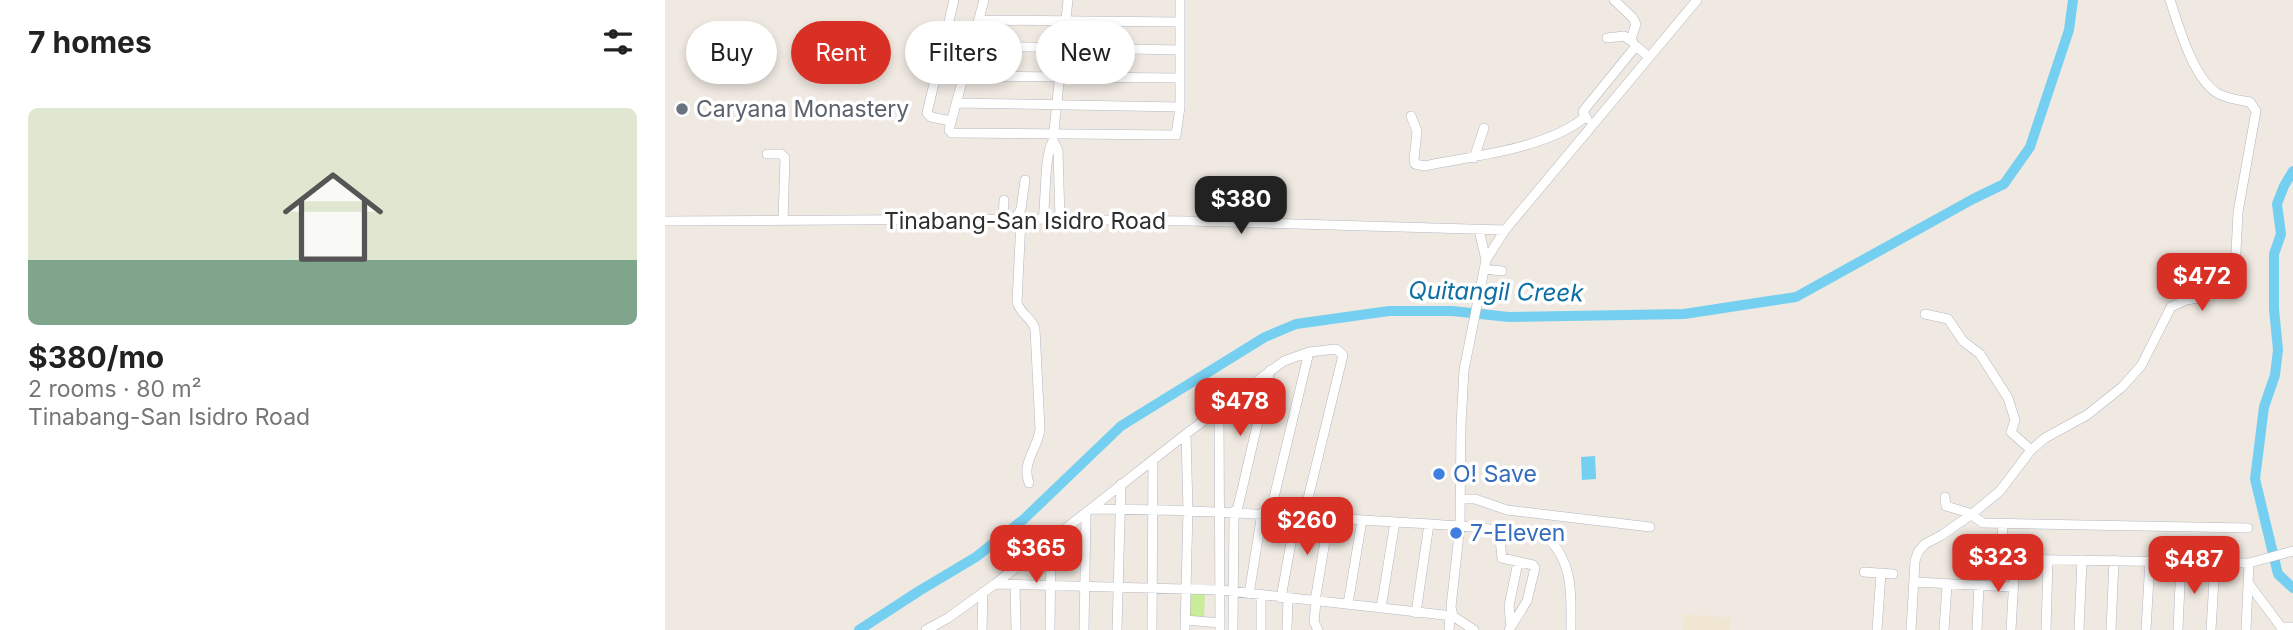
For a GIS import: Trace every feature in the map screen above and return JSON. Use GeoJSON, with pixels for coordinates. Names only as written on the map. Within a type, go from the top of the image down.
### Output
{"type":"FeatureCollection","features":[{"type":"Feature","properties":{"kind":"street"},"geometry":{"type":"LineString","coordinates":[[951,121],[931,117],[926,113],[954,0]]}},
{"type":"Feature","properties":{"kind":"street"},"geometry":{"type":"LineString","coordinates":[[984,0],[979,20],[1179,22]]}},
{"type":"Feature","properties":{"kind":"street"},"geometry":{"type":"LineString","coordinates":[[1066,20],[1068,0]]}},
{"type":"Feature","properties":{"kind":"street"},"geometry":{"type":"LineString","coordinates":[[961,84],[949,130],[952,133],[1053,137],[1174,136],[1178,132],[1180,107],[1180,0]]}},
{"type":"Feature","properties":{"kind":"street"},"geometry":{"type":"LineString","coordinates":[[1593,125],[1583,112],[1634,42],[1636,24],[1614,0]]}},
{"type":"Feature","properties":{"kind":"street"},"geometry":{"type":"LineString","coordinates":[[1449,630],[1461,525],[1464,370],[1485,265],[1504,230],[1697,0]]}},
{"type":"Feature","properties":{"kind":"street"},"geometry":{"type":"LineString","coordinates":[[1911,630],[1915,561],[1925,544],[1972,514],[2000,491],[2031,450],[2045,438],[2087,415],[2122,387],[2141,366],[2171,307],[2186,300],[2211,296],[2221,289],[2232,271],[2238,212],[2256,111],[2250,102],[2219,94],[2205,83],[2170,0]]}},
{"type":"Feature","properties":{"kind":"street"},"geometry":{"type":"LineString","coordinates":[[1607,38],[1624,36],[1649,57]]}},
{"type":"Feature","properties":{"kind":"street"},"geometry":{"type":"LineString","coordinates":[[1135,49],[1180,50]]}},
{"type":"Feature","properties":{"kind":"street"},"geometry":{"type":"LineString","coordinates":[[1135,78],[1180,78]]}},
{"type":"Feature","properties":{"kind":"street"},"geometry":{"type":"LineString","coordinates":[[1044,220],[1048,149],[1053,137],[1058,84]]}},
{"type":"Feature","properties":{"kind":"street"},"geometry":{"type":"LineString","coordinates":[[957,103],[1180,107]]}},
{"type":"Feature","properties":{"kind":"street"},"geometry":{"type":"LineString","coordinates":[[1411,116],[1417,131],[1413,155],[1415,164],[1424,166],[1474,158],[1560,132],[1585,117]]}},
{"type":"Feature","properties":{"kind":"street"},"geometry":{"type":"LineString","coordinates":[[1474,158],[1484,128]]}},
{"type":"Feature","properties":{"kind":"street"},"geometry":{"type":"LineString","coordinates":[[1053,137],[1058,150],[1060,220]]}},
{"type":"Feature","properties":{"kind":"street"},"geometry":{"type":"LineString","coordinates":[[767,153],[781,154],[785,158],[783,220]]}},
{"type":"Feature","properties":{"kind":"street"},"geometry":{"type":"LineString","coordinates":[[1025,180],[1018,220],[1017,302],[1021,312],[1035,329],[1040,429],[1027,463],[1025,474],[1029,483]]}},
{"type":"Feature","properties":{"kind":"street"},"geometry":{"type":"LineString","coordinates":[[1003,220],[1004,200]]}},
{"type":"Feature","properties":{"kind":"street","name":"Tinabang-San Isidro Road"},"geometry":{"type":"LineString","coordinates":[[665,221],[1238,221],[1504,230]]}},
{"type":"Feature","properties":{"kind":"street"},"geometry":{"type":"LineString","coordinates":[[1479,230],[1485,265]]}},
{"type":"Feature","properties":{"kind":"street"},"geometry":{"type":"LineString","coordinates":[[1485,265],[1502,271]]}},
{"type":"Feature","properties":{"kind":"street"},"geometry":{"type":"LineString","coordinates":[[1925,314],[1948,319],[1963,341],[1980,354],[2008,398],[2015,420],[2011,432],[2031,450]]}},
{"type":"Feature","properties":{"kind":"street"},"geometry":{"type":"LineString","coordinates":[[926,630],[948,618],[995,584],[1270,370],[1309,352],[1336,349],[1343,355],[1300,515],[1285,598],[1287,630]]}},
{"type":"Feature","properties":{"kind":"street"},"geometry":{"type":"LineString","coordinates":[[1249,594],[1266,514],[1309,352]]}},
{"type":"Feature","properties":{"kind":"street"},"geometry":{"type":"LineString","coordinates":[[1233,630],[1236,511],[1270,370]]}},
{"type":"Feature","properties":{"kind":"street"},"geometry":{"type":"LineString","coordinates":[[1186,434],[1188,510],[1185,625],[1220,626],[1219,409]]}},
{"type":"Feature","properties":{"kind":"street"},"geometry":{"type":"LineString","coordinates":[[1152,630],[1153,460]]}},
{"type":"Feature","properties":{"kind":"street"},"geometry":{"type":"LineString","coordinates":[[1117,630],[1121,484]]}},
{"type":"Feature","properties":{"kind":"street"},"geometry":{"type":"LineString","coordinates":[[1945,497],[1946,506],[1972,514],[1983,523],[2248,528]]}},
{"type":"Feature","properties":{"kind":"street"},"geometry":{"type":"LineString","coordinates":[[1461,499],[1480,500],[1507,510],[1650,527]]}},
{"type":"Feature","properties":{"kind":"street"},"geometry":{"type":"LineString","coordinates":[[1089,511],[1236,511],[1461,525],[1548,538],[1563,556],[1569,574],[1571,630]]}},
{"type":"Feature","properties":{"kind":"street"},"geometry":{"type":"LineString","coordinates":[[1084,630],[1089,511]]}},
{"type":"Feature","properties":{"kind":"street"},"geometry":{"type":"LineString","coordinates":[[1318,630],[1314,622],[1316,601],[1329,517]]}},
{"type":"Feature","properties":{"kind":"street"},"geometry":{"type":"LineString","coordinates":[[1348,604],[1362,520]]}},
{"type":"Feature","properties":{"kind":"street"},"geometry":{"type":"LineString","coordinates":[[1381,608],[1395,522]]}},
{"type":"Feature","properties":{"kind":"street"},"geometry":{"type":"LineString","coordinates":[[1416,613],[1429,524]]}},
{"type":"Feature","properties":{"kind":"street"},"geometry":{"type":"LineString","coordinates":[[2003,524],[2003,559],[2249,563],[2293,551]]}},
{"type":"Feature","properties":{"kind":"street"},"geometry":{"type":"LineString","coordinates":[[1499,530],[1502,558],[1533,565],[1535,568],[1527,601],[1510,629]]}},
{"type":"Feature","properties":{"kind":"street"},"geometry":{"type":"LineString","coordinates":[[1050,630],[1051,540]]}},
{"type":"Feature","properties":{"kind":"street"},"geometry":{"type":"LineString","coordinates":[[2011,630],[2015,559]]}},
{"type":"Feature","properties":{"kind":"street"},"geometry":{"type":"LineString","coordinates":[[2046,630],[2048,559]]}},
{"type":"Feature","properties":{"kind":"street"},"geometry":{"type":"LineString","coordinates":[[2079,630],[2082,559]]}},
{"type":"Feature","properties":{"kind":"street"},"geometry":{"type":"LineString","coordinates":[[2111,630],[2114,560]]}},
{"type":"Feature","properties":{"kind":"street"},"geometry":{"type":"LineString","coordinates":[[2146,630],[2150,560]]}},
{"type":"Feature","properties":{"kind":"street"},"geometry":{"type":"LineString","coordinates":[[2178,630],[2181,561]]}},
{"type":"Feature","properties":{"kind":"street"},"geometry":{"type":"LineString","coordinates":[[1510,629],[1509,606],[1518,562]]}},
{"type":"Feature","properties":{"kind":"street"},"geometry":{"type":"LineString","coordinates":[[2211,630],[2214,562]]}},
{"type":"Feature","properties":{"kind":"street"},"geometry":{"type":"LineString","coordinates":[[2246,630],[2249,563]]}},
{"type":"Feature","properties":{"kind":"street"},"geometry":{"type":"LineString","coordinates":[[1864,572],[1893,573]]}},
{"type":"Feature","properties":{"kind":"street"},"geometry":{"type":"LineString","coordinates":[[1877,630],[1881,573]]}},
{"type":"Feature","properties":{"kind":"street"},"geometry":{"type":"LineString","coordinates":[[1913,582],[2013,587]]}},
{"type":"Feature","properties":{"kind":"street"},"geometry":{"type":"LineString","coordinates":[[1944,630],[1947,583]]}},
{"type":"Feature","properties":{"kind":"street"},"geometry":{"type":"LineString","coordinates":[[995,584],[1232,591],[1452,616],[1474,630]]}},
{"type":"Feature","properties":{"kind":"street"},"geometry":{"type":"LineString","coordinates":[[2249,584],[2281,628],[2293,627]]}},
{"type":"Feature","properties":{"kind":"street"},"geometry":{"type":"LineString","coordinates":[[1015,585],[1016,630]]}},
{"type":"Feature","properties":{"kind":"street"},"geometry":{"type":"LineString","coordinates":[[1977,630],[1979,585]]}},
{"type":"Feature","properties":{"kind":"street"},"geometry":{"type":"LineString","coordinates":[[982,630],[983,592]]}},
{"type":"Feature","properties":{"kind":"street"},"geometry":{"type":"LineString","coordinates":[[1261,595],[1261,630]]}},
{"type":"Feature","properties":{"kind":"street"},"geometry":{"type":"LineString","coordinates":[[947,630],[948,618]]}},
{"type":"Feature","properties":{"kind":"shaded area"},"geometry":{"type":"Polygon","coordinates":[[[1684,614],[1731,618],[1729,630],[1683,630],[1684,614]]]}},
{"type":"Feature","properties":{"kind":"green space"},"geometry":{"type":"Polygon","coordinates":[[[1190,592],[1205,593],[1204,619],[1189,618],[1190,592]]]}},
{"type":"Feature","properties":{"kind":"water"},"geometry":{"type":"Polygon","coordinates":[[[1595,456],[1596,479],[1582,480],[1581,457],[1595,456]]]}},
{"type":"Feature","properties":{"kind":"waterway","name":"Quitangil Creek"},"geometry":{"type":"LineString","coordinates":[[859,630],[976,557],[1024,519],[1121,426],[1265,337],[1296,324],[1389,311],[1452,311],[1509,317],[1684,314],[1796,297],[2004,184],[2030,147],[2069,30],[2073,0]]}},
{"type":"Feature","properties":{"kind":"waterway"},"geometry":{"type":"LineString","coordinates":[[2293,171],[2277,204],[2281,234],[2274,254],[2274,309],[2278,350],[2275,375],[2264,407],[2255,479],[2278,574],[2293,588]]}},
{"type":"Feature","properties":{"kind":"place","name":"Caryana Monastery"},"geometry":{"type":"Point","coordinates":[682,109]}},
{"type":"Feature","properties":{"kind":"place","name":"O! Save"},"geometry":{"type":"Point","coordinates":[1439,474]}},
{"type":"Feature","properties":{"kind":"place","name":"7-Eleven"},"geometry":{"type":"Point","coordinates":[1456,533]}}]}
